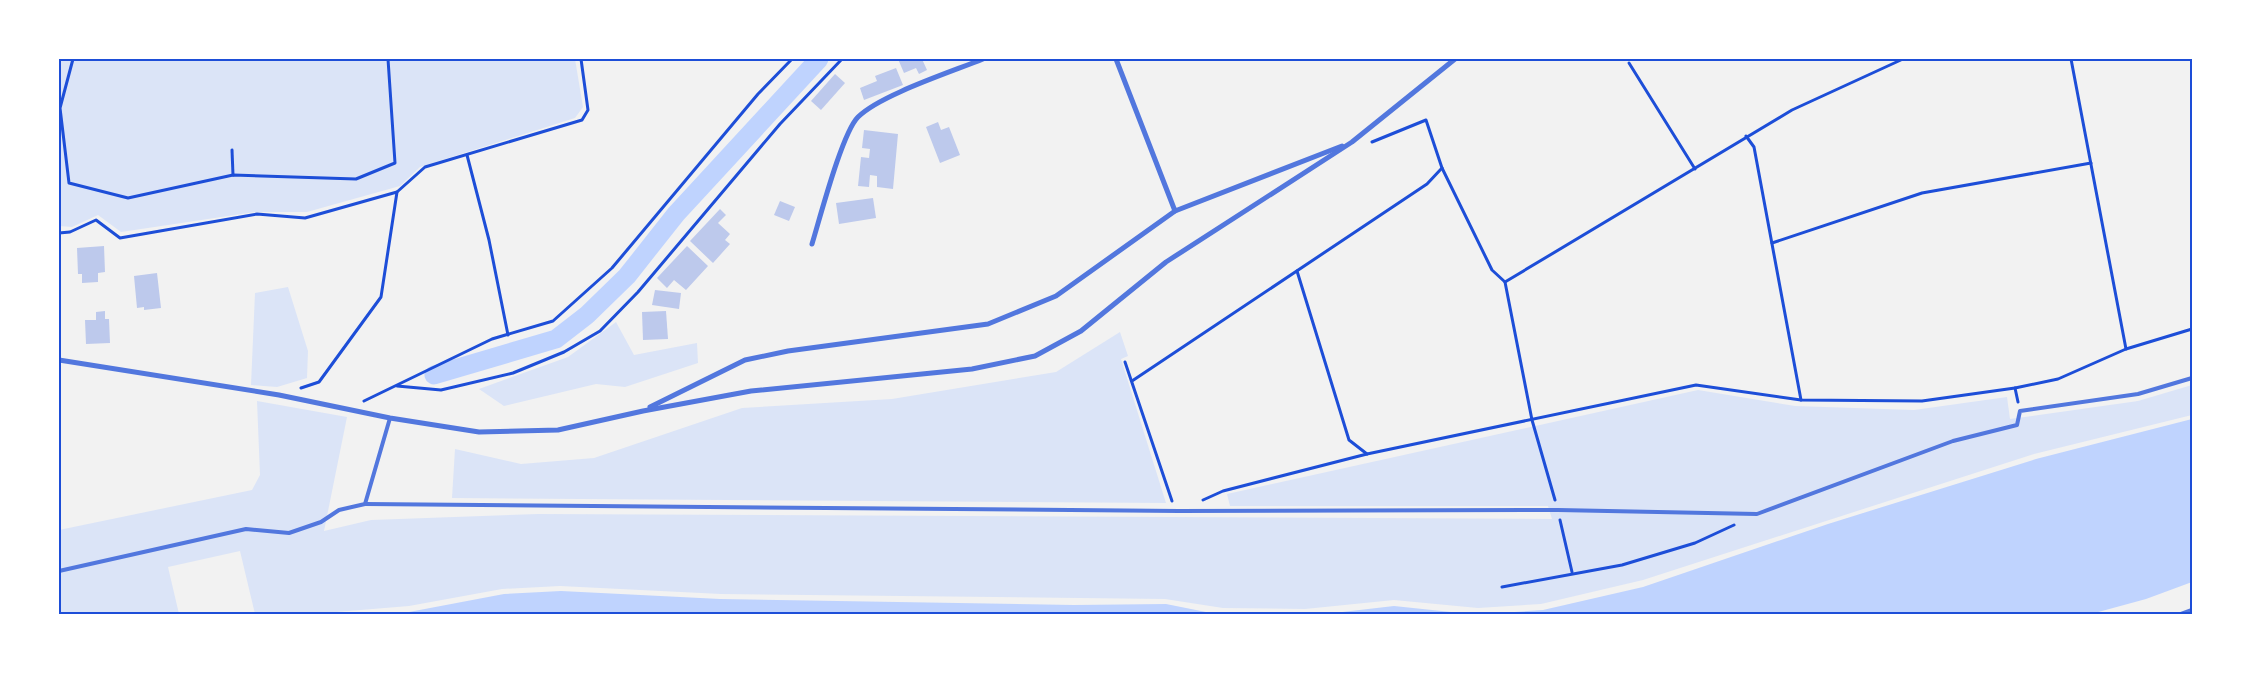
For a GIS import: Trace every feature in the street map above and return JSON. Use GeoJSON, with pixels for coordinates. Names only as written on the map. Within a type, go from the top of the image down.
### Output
{"type":"FeatureCollection","features":[{"type":"Feature","properties":{"kind":"street"},"geometry":{"type":"LineString","coordinates":[[812,244],[844,145],[857,118],[877,103],[983,59]]}},
{"type":"Feature","properties":{"kind":"street"},"geometry":{"type":"LineString","coordinates":[[1116,59],[1175,211]]}},
{"type":"Feature","properties":{"kind":"street"},"geometry":{"type":"LineString","coordinates":[[59,360],[279,395],[390,418],[479,432],[558,430],[643,411],[751,391],[972,369],[1035,356],[1080,331],[1166,262],[1352,142],[1455,59]]}},
{"type":"Feature","properties":{"kind":"street"},"geometry":{"type":"LineString","coordinates":[[643,411],[745,360],[788,351],[988,324],[1056,296],[1175,211],[1352,142]]}},
{"type":"Feature","properties":{"kind":"lane"},"geometry":{"type":"LineString","coordinates":[[59,571],[246,529],[289,532],[321,522],[339,510],[365,504],[1179,511],[1558,510],[1757,514],[1953,441],[2017,425],[2020,411],[2138,394],[2192,378]]}},
{"type":"Feature","properties":{"kind":"lane"},"geometry":{"type":"LineString","coordinates":[[365,504],[390,418]]}},
{"type":"Feature","properties":{"kind":"lane"},"geometry":{"type":"LineString","coordinates":[[2181,614],[2192,610]]}},
{"type":"Feature","properties":{"kind":"path"},"geometry":{"type":"LineString","coordinates":[[73,59],[60,108],[69,184],[128,198],[233,175],[356,179],[395,163],[388,59]]}},
{"type":"Feature","properties":{"kind":"path"},"geometry":{"type":"LineString","coordinates":[[59,232],[70,232],[96,220],[120,238],[257,214],[305,218],[397,192],[425,167],[582,120],[588,110],[581,59]]}},
{"type":"Feature","properties":{"kind":"path"},"geometry":{"type":"LineString","coordinates":[[347,408],[397,386],[492,339],[552,321],[612,268],[758,94],[792,59]]}},
{"type":"Feature","properties":{"kind":"path"},"geometry":{"type":"LineString","coordinates":[[397,386],[441,390],[513,373],[564,352],[600,332],[638,292],[780,124],[842,59]]}},
{"type":"Feature","properties":{"kind":"path"},"geometry":{"type":"LineString","coordinates":[[1505,282],[1792,110],[1903,59]]}},
{"type":"Feature","properties":{"kind":"path"},"geometry":{"type":"LineString","coordinates":[[2071,59],[2126,349]]}},
{"type":"Feature","properties":{"kind":"path"},"geometry":{"type":"LineString","coordinates":[[1629,63],[1695,169]]}},
{"type":"Feature","properties":{"kind":"path"},"geometry":{"type":"LineString","coordinates":[[1352,142],[1369,143],[1426,120],[1442,168],[1492,270],[1505,282],[1532,420],[1558,510],[1572,572]]}},
{"type":"Feature","properties":{"kind":"path"},"geometry":{"type":"LineString","coordinates":[[1746,136],[1754,147],[1801,400]]}},
{"type":"Feature","properties":{"kind":"path"},"geometry":{"type":"LineString","coordinates":[[232,150],[233,175]]}},
{"type":"Feature","properties":{"kind":"path"},"geometry":{"type":"LineString","coordinates":[[467,155],[489,240],[508,335]]}},
{"type":"Feature","properties":{"kind":"path"},"geometry":{"type":"LineString","coordinates":[[1772,243],[1922,193],[2091,162]]}},
{"type":"Feature","properties":{"kind":"path"},"geometry":{"type":"LineString","coordinates":[[1132,380],[1427,184],[1442,168]]}},
{"type":"Feature","properties":{"kind":"path"},"geometry":{"type":"LineString","coordinates":[[279,395],[319,382],[381,297],[397,192]]}},
{"type":"Feature","properties":{"kind":"path"},"geometry":{"type":"LineString","coordinates":[[1297,271],[1349,440],[1367,454]]}},
{"type":"Feature","properties":{"kind":"path"},"geometry":{"type":"LineString","coordinates":[[1125,362],[1172,501],[1179,511],[1223,491],[1367,454],[1696,385],[1801,400],[1922,401],[2015,388],[2058,379],[2126,349],[2192,329]]}},
{"type":"Feature","properties":{"kind":"path"},"geometry":{"type":"LineString","coordinates":[[2015,388],[2020,411]]}},
{"type":"Feature","properties":{"kind":"path"},"geometry":{"type":"LineString","coordinates":[[1502,587],[1572,572],[1622,565],[1695,543],[1757,514]]}},
{"type":"Feature","properties":{"kind":"shaded area"},"geometry":{"type":"Polygon","coordinates":[[[59,59],[575,59],[583,107],[575,118],[420,167],[400,186],[307,212],[255,212],[121,232],[98,215],[72,227],[59,226],[59,59]]]}},
{"type":"Feature","properties":{"kind":"shaded area"},"geometry":{"type":"Polygon","coordinates":[[[288,287],[308,351],[307,378],[277,387],[251,385],[255,293],[288,287]]]}},
{"type":"Feature","properties":{"kind":"shaded area"},"geometry":{"type":"Polygon","coordinates":[[[616,322],[634,355],[697,343],[698,363],[625,387],[596,384],[504,406],[479,389],[568,357],[616,322]]]}},
{"type":"Feature","properties":{"kind":"shaded area"},"geometry":{"type":"Polygon","coordinates":[[[1120,332],[1128,356],[1121,359],[1166,503],[452,498],[455,449],[521,464],[594,458],[742,408],[892,399],[1056,372],[1120,332]]]}},
{"type":"Feature","properties":{"kind":"shaded area"},"geometry":{"type":"Polygon","coordinates":[[[2192,385],[2192,415],[2034,454],[1643,580],[1541,604],[1478,608],[1394,600],[1305,609],[1223,608],[1165,599],[721,594],[560,586],[502,589],[409,606],[312,614],[255,614],[240,551],[168,567],[179,614],[59,614],[59,530],[252,490],[260,475],[257,401],[347,417],[324,531],[371,520],[538,514],[1552,519],[1548,506],[1230,506],[1227,494],[1698,390],[1795,406],[1914,410],[2007,397],[2010,419],[2138,401],[2192,385]]]}},
{"type":"Feature","properties":{"kind":"water"},"geometry":{"type":"Polygon","coordinates":[[[2192,419],[2192,582],[2146,599],[2091,614],[1485,614],[1543,610],[1643,587],[1828,524],[2036,459],[2192,419]]]}},
{"type":"Feature","properties":{"kind":"water"},"geometry":{"type":"Polygon","coordinates":[[[561,591],[720,599],[1074,605],[1166,604],[1216,614],[371,614],[409,612],[504,594],[561,591]]]}},
{"type":"Feature","properties":{"kind":"water"},"geometry":{"type":"Polygon","coordinates":[[[1394,606],[1470,614],[1325,614],[1394,606]]]}},
{"type":"Feature","properties":{"kind":"building"},"geometry":{"type":"Polygon","coordinates":[[[898,59],[922,59],[927,70],[919,74],[916,68],[904,73],[898,59]]]}},
{"type":"Feature","properties":{"kind":"building"},"geometry":{"type":"Polygon","coordinates":[[[896,68],[903,85],[864,100],[860,88],[877,81],[875,76],[896,68]]]}},
{"type":"Feature","properties":{"kind":"building"},"geometry":{"type":"Polygon","coordinates":[[[835,74],[845,83],[821,110],[811,101],[835,74]]]}},
{"type":"Feature","properties":{"kind":"building"},"geometry":{"type":"Polygon","coordinates":[[[938,122],[941,130],[949,127],[960,155],[940,163],[926,127],[938,122]]]}},
{"type":"Feature","properties":{"kind":"building"},"geometry":{"type":"Polygon","coordinates":[[[864,130],[898,134],[893,189],[877,187],[877,176],[870,175],[869,187],[858,186],[861,157],[869,158],[870,149],[862,148],[864,130]]]}},
{"type":"Feature","properties":{"kind":"building"},"geometry":{"type":"Polygon","coordinates":[[[873,198],[876,218],[839,224],[836,203],[873,198]]]}},
{"type":"Feature","properties":{"kind":"building"},"geometry":{"type":"Polygon","coordinates":[[[780,201],[795,207],[789,221],[774,215],[780,201]]]}},
{"type":"Feature","properties":{"kind":"building"},"geometry":{"type":"Polygon","coordinates":[[[720,209],[726,215],[718,223],[730,234],[725,240],[730,244],[713,263],[690,241],[720,209]]]}},
{"type":"Feature","properties":{"kind":"building"},"geometry":{"type":"Polygon","coordinates":[[[104,246],[105,272],[98,273],[98,282],[82,283],[82,274],[78,274],[77,248],[104,246]]]}},
{"type":"Feature","properties":{"kind":"building"},"geometry":{"type":"Polygon","coordinates":[[[687,246],[708,266],[686,290],[674,280],[667,288],[657,278],[687,246]]]}},
{"type":"Feature","properties":{"kind":"building"},"geometry":{"type":"Polygon","coordinates":[[[157,273],[161,308],[144,310],[144,307],[137,308],[134,276],[157,273]]]}},
{"type":"Feature","properties":{"kind":"building"},"geometry":{"type":"Polygon","coordinates":[[[655,290],[681,293],[679,309],[652,305],[655,290]]]}},
{"type":"Feature","properties":{"kind":"building"},"geometry":{"type":"Polygon","coordinates":[[[105,311],[105,319],[109,319],[110,343],[86,344],[85,320],[96,320],[96,312],[105,311]]]}},
{"type":"Feature","properties":{"kind":"building"},"geometry":{"type":"Polygon","coordinates":[[[666,311],[668,339],[643,340],[642,312],[666,311]]]}},
{"type":"Feature","properties":{"kind":"waterway"},"geometry":{"type":"LineString","coordinates":[[434,375],[556,339],[587,315],[627,276],[676,214],[819,59]]}}]}
